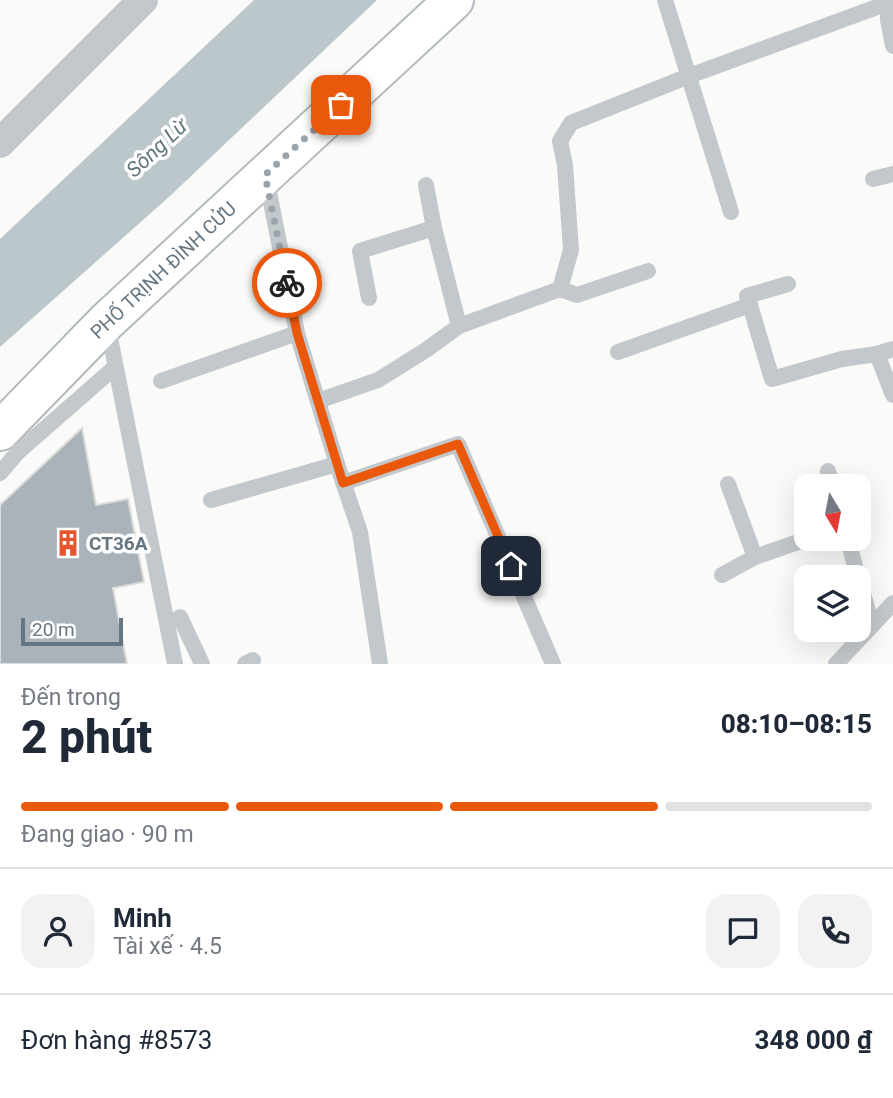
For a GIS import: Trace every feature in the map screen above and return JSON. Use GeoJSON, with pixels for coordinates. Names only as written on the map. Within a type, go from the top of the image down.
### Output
{"type":"FeatureCollection","features":[{"type":"Feature","properties":{"kind":"main road","name":"PHỐ TRỊNH ĐÌNH CỬU"},"geometry":{"type":"LineString","coordinates":[[0,431],[107,321],[454,0]]}},
{"type":"Feature","properties":{"kind":"street"},"geometry":{"type":"LineString","coordinates":[[0,143],[143,0]]}},
{"type":"Feature","properties":{"kind":"lane"},"geometry":{"type":"LineString","coordinates":[[665,0],[731,212]]}},
{"type":"Feature","properties":{"kind":"lane"},"geometry":{"type":"LineString","coordinates":[[560,289],[571,250],[565,165],[560,141],[571,123],[887,2],[893,46]]}},
{"type":"Feature","properties":{"kind":"lane"},"geometry":{"type":"LineString","coordinates":[[873,179],[893,174]]}},
{"type":"Feature","properties":{"kind":"lane"},"geometry":{"type":"LineString","coordinates":[[265,175],[297,333],[360,532],[380,664]]}},
{"type":"Feature","properties":{"kind":"lane"},"geometry":{"type":"LineString","coordinates":[[426,185],[459,326]]}},
{"type":"Feature","properties":{"kind":"lane"},"geometry":{"type":"LineString","coordinates":[[369,298],[360,251],[434,228]]}},
{"type":"Feature","properties":{"kind":"lane"},"geometry":{"type":"LineString","coordinates":[[317,401],[378,380],[459,326],[560,289],[577,295],[648,271]]}},
{"type":"Feature","properties":{"kind":"lane"},"geometry":{"type":"LineString","coordinates":[[788,284],[747,296],[772,379],[842,359],[885,351],[892,391]]}},
{"type":"Feature","properties":{"kind":"lane"},"geometry":{"type":"LineString","coordinates":[[618,352],[750,305]]}},
{"type":"Feature","properties":{"kind":"lane"},"geometry":{"type":"LineString","coordinates":[[107,321],[114,368],[175,664]]}},
{"type":"Feature","properties":{"kind":"lane"},"geometry":{"type":"LineString","coordinates":[[160,381],[297,333]]}},
{"type":"Feature","properties":{"kind":"lane"},"geometry":{"type":"LineString","coordinates":[[0,473],[18,452],[114,368]]}},
{"type":"Feature","properties":{"kind":"lane"},"geometry":{"type":"LineString","coordinates":[[343,483],[458,444],[553,664]]}},
{"type":"Feature","properties":{"kind":"lane"},"geometry":{"type":"LineString","coordinates":[[211,500],[337,464]]}},
{"type":"Feature","properties":{"kind":"lane"},"geometry":{"type":"LineString","coordinates":[[728,484],[755,557]]}},
{"type":"Feature","properties":{"kind":"lane"},"geometry":{"type":"LineString","coordinates":[[722,575],[755,557],[794,544]]}},
{"type":"Feature","properties":{"kind":"lane"},"geometry":{"type":"LineString","coordinates":[[836,664],[893,603]]}},
{"type":"Feature","properties":{"kind":"lane"},"geometry":{"type":"LineString","coordinates":[[180,617],[202,664]]}},
{"type":"Feature","properties":{"kind":"water","name":"Sông Lừ"},"geometry":{"type":"Polygon","coordinates":[[[254,0],[377,0],[170,196],[0,347],[0,239],[254,0]]]}},
{"type":"Feature","properties":{"kind":"building","name":"CT36A"},"geometry":{"type":"Polygon","coordinates":[[[82,428],[96,505],[128,499],[144,582],[113,588],[127,664],[0,664],[0,505],[82,428]]]}},
{"type":"Feature","properties":{"kind":"way so far"},"geometry":{"type":"LineString","coordinates":[[287,283],[265,175],[341,105]]}},
{"type":"Feature","properties":{"kind":"place","name":"CT36A"},"geometry":{"type":"Point","coordinates":[68,543]}},
{"type":"Feature","properties":{"kind":"route"},"geometry":{"type":"LineString","coordinates":[[287,283],[297,333],[343,483],[458,444],[511,566]]}}]}
